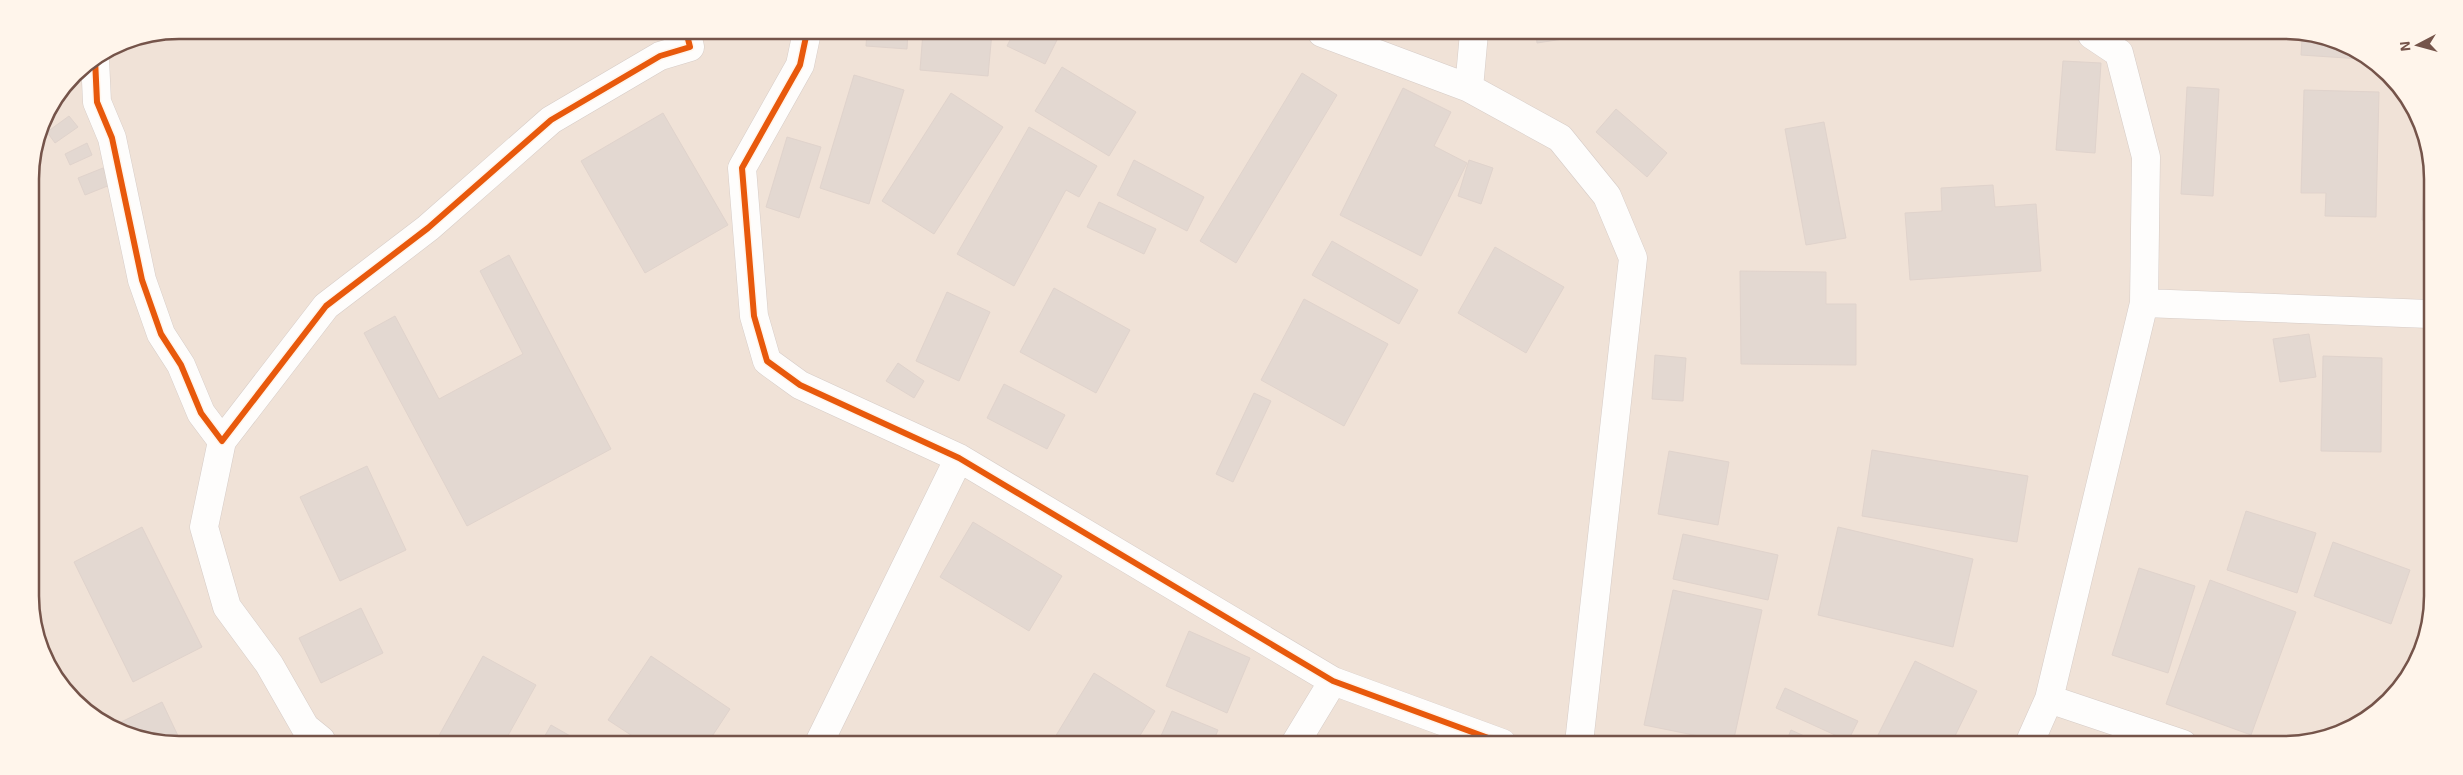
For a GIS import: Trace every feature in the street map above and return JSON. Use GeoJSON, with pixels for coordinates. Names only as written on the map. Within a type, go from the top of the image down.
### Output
{"type":"FeatureCollection","features":[{"type":"Feature","properties":{"kind":"street"},"geometry":{"type":"LineString","coordinates":[[316,736],[306,727],[269,664],[227,607],[204,527],[222,441],[326,306],[428,228],[551,120],[660,56],[690,47],[688,39]]}},
{"type":"Feature","properties":{"kind":"street"},"geometry":{"type":"LineString","coordinates":[[806,39],[800,65],[742,168],[754,316],[767,361],[800,385],[959,458],[1333,682],[1483,736]]}},
{"type":"Feature","properties":{"kind":"street"},"geometry":{"type":"LineString","coordinates":[[1338,39],[1469,88],[1560,138],[1607,196],[1633,258],[1579,736]]}},
{"type":"Feature","properties":{"kind":"street"},"geometry":{"type":"LineString","coordinates":[[1469,88],[1473,39]]}},
{"type":"Feature","properties":{"kind":"street"},"geometry":{"type":"LineString","coordinates":[[2033,736],[2049,699],[2144,303],[2146,157],[2120,53],[2098,39]]}},
{"type":"Feature","properties":{"kind":"street"},"geometry":{"type":"LineString","coordinates":[[95,66],[97,102],[112,138],[142,280],[161,334],[181,364],[201,413],[222,441]]}},
{"type":"Feature","properties":{"kind":"street"},"geometry":{"type":"LineString","coordinates":[[2144,303],[2424,314]]}},
{"type":"Feature","properties":{"kind":"street"},"geometry":{"type":"LineString","coordinates":[[822,736],[959,458]]}},
{"type":"Feature","properties":{"kind":"street"},"geometry":{"type":"LineString","coordinates":[[1300,736],[1333,682]]}},
{"type":"Feature","properties":{"kind":"street"},"geometry":{"type":"LineString","coordinates":[[2049,699],[2158,736]]}},
{"type":"Feature","properties":{"kind":"shaded area"},"geometry":{"type":"Polygon","coordinates":[[[2285,39],[2321,44],[2338,49],[2354,57],[2383,80],[2406,109],[2417,133],[2422,151],[2424,178],[2424,597],[2419,633],[2414,650],[2406,666],[2377,702],[2362,713],[2338,726],[2312,734],[2294,736],[178,736],[160,735],[133,729],[101,713],[73,689],[53,658],[41,624],[39,597],[39,169],[49,125],[68,93],[86,73],[108,57],[133,46],[160,40],[2285,39]]]}},
{"type":"Feature","properties":{"kind":"building"},"geometry":{"type":"Polygon","coordinates":[[[866,39],[908,39],[907,49],[866,46],[866,39]]]}},
{"type":"Feature","properties":{"kind":"building"},"geometry":{"type":"Polygon","coordinates":[[[922,39],[991,39],[988,76],[920,70],[922,39]]]}},
{"type":"Feature","properties":{"kind":"building"},"geometry":{"type":"Polygon","coordinates":[[[1010,39],[1058,39],[1045,64],[1007,46],[1010,39]]]}},
{"type":"Feature","properties":{"kind":"building"},"geometry":{"type":"Polygon","coordinates":[[[1537,39],[1563,39],[1537,43],[1537,39]]]}},
{"type":"Feature","properties":{"kind":"building"},"geometry":{"type":"Polygon","coordinates":[[[2303,40],[2338,49],[2356,59],[2301,55],[2303,40]]]}},
{"type":"Feature","properties":{"kind":"building"},"geometry":{"type":"Polygon","coordinates":[[[2063,61],[2101,63],[2095,153],[2056,150],[2063,61]]]}},
{"type":"Feature","properties":{"kind":"building"},"geometry":{"type":"Polygon","coordinates":[[[1062,67],[1136,112],[1109,156],[1035,111],[1062,67]]]}},
{"type":"Feature","properties":{"kind":"building"},"geometry":{"type":"Polygon","coordinates":[[[1302,73],[1337,95],[1236,263],[1200,241],[1302,73]]]}},
{"type":"Feature","properties":{"kind":"building"},"geometry":{"type":"Polygon","coordinates":[[[854,75],[904,90],[869,204],[820,188],[854,75]]]}},
{"type":"Feature","properties":{"kind":"building"},"geometry":{"type":"Polygon","coordinates":[[[2187,87],[2219,89],[2213,196],[2181,194],[2187,87]]]}},
{"type":"Feature","properties":{"kind":"building"},"geometry":{"type":"Polygon","coordinates":[[[1403,88],[1451,112],[1434,146],[1467,163],[1421,256],[1340,215],[1403,88]]]}},
{"type":"Feature","properties":{"kind":"building"},"geometry":{"type":"Polygon","coordinates":[[[2304,90],[2379,92],[2376,217],[2325,216],[2326,193],[2301,193],[2304,90]]]}},
{"type":"Feature","properties":{"kind":"building"},"geometry":{"type":"Polygon","coordinates":[[[951,93],[1003,127],[934,234],[882,201],[951,93]]]}},
{"type":"Feature","properties":{"kind":"building"},"geometry":{"type":"Polygon","coordinates":[[[1616,109],[1667,153],[1647,177],[1596,132],[1616,109]]]}},
{"type":"Feature","properties":{"kind":"building"},"geometry":{"type":"Polygon","coordinates":[[[663,113],[728,225],[645,273],[581,161],[663,113]]]}},
{"type":"Feature","properties":{"kind":"building"},"geometry":{"type":"Polygon","coordinates":[[[69,116],[78,127],[55,143],[47,132],[69,116]]]}},
{"type":"Feature","properties":{"kind":"building"},"geometry":{"type":"Polygon","coordinates":[[[1824,122],[1846,238],[1806,245],[1785,129],[1824,122]]]}},
{"type":"Feature","properties":{"kind":"building"},"geometry":{"type":"Polygon","coordinates":[[[1029,127],[1097,166],[1079,197],[1066,190],[1014,286],[957,254],[1029,127]]]}},
{"type":"Feature","properties":{"kind":"building"},"geometry":{"type":"Polygon","coordinates":[[[787,137],[821,147],[799,218],[766,207],[787,137]]]}},
{"type":"Feature","properties":{"kind":"building"},"geometry":{"type":"Polygon","coordinates":[[[87,143],[92,155],[70,165],[65,154],[87,143]]]}},
{"type":"Feature","properties":{"kind":"building"},"geometry":{"type":"Polygon","coordinates":[[[1134,160],[1204,197],[1187,231],[1117,195],[1134,160]]]}},
{"type":"Feature","properties":{"kind":"building"},"geometry":{"type":"Polygon","coordinates":[[[1469,160],[1493,168],[1481,204],[1458,196],[1469,160]]]}},
{"type":"Feature","properties":{"kind":"building"},"geometry":{"type":"Polygon","coordinates":[[[103,168],[110,185],[85,195],[78,178],[103,168]]]}},
{"type":"Feature","properties":{"kind":"building"},"geometry":{"type":"Polygon","coordinates":[[[2424,180],[2424,220],[2422,220],[2424,180]]]}},
{"type":"Feature","properties":{"kind":"building"},"geometry":{"type":"Polygon","coordinates":[[[1993,185],[1995,207],[2036,204],[2041,271],[1910,280],[1905,213],[1942,211],[1941,188],[1993,185]]]}},
{"type":"Feature","properties":{"kind":"building"},"geometry":{"type":"Polygon","coordinates":[[[1099,202],[1156,229],[1144,254],[1087,227],[1099,202]]]}},
{"type":"Feature","properties":{"kind":"building"},"geometry":{"type":"Polygon","coordinates":[[[1332,241],[1418,290],[1399,324],[1312,275],[1332,241]]]}},
{"type":"Feature","properties":{"kind":"building"},"geometry":{"type":"Polygon","coordinates":[[[1495,247],[1564,287],[1526,353],[1458,313],[1495,247]]]}},
{"type":"Feature","properties":{"kind":"building"},"geometry":{"type":"Polygon","coordinates":[[[509,255],[611,449],[467,526],[364,333],[395,316],[439,399],[523,354],[480,271],[509,255]]]}},
{"type":"Feature","properties":{"kind":"building"},"geometry":{"type":"Polygon","coordinates":[[[1740,271],[1826,272],[1826,304],[1856,304],[1856,365],[1741,364],[1740,271]]]}},
{"type":"Feature","properties":{"kind":"building"},"geometry":{"type":"Polygon","coordinates":[[[1054,288],[1130,330],[1096,393],[1020,352],[1054,288]]]}},
{"type":"Feature","properties":{"kind":"building"},"geometry":{"type":"Polygon","coordinates":[[[947,292],[990,312],[959,381],[916,361],[947,292]]]}},
{"type":"Feature","properties":{"kind":"building"},"geometry":{"type":"Polygon","coordinates":[[[1304,299],[1388,344],[1344,426],[1261,380],[1304,299]]]}},
{"type":"Feature","properties":{"kind":"building"},"geometry":{"type":"Polygon","coordinates":[[[2309,334],[2316,377],[2280,382],[2273,339],[2309,334]]]}},
{"type":"Feature","properties":{"kind":"building"},"geometry":{"type":"Polygon","coordinates":[[[1655,355],[1686,358],[1683,401],[1652,399],[1655,355]]]}},
{"type":"Feature","properties":{"kind":"building"},"geometry":{"type":"Polygon","coordinates":[[[2323,356],[2382,358],[2381,452],[2321,451],[2323,356]]]}},
{"type":"Feature","properties":{"kind":"building"},"geometry":{"type":"Polygon","coordinates":[[[898,363],[924,381],[914,398],[886,381],[898,363]]]}},
{"type":"Feature","properties":{"kind":"building"},"geometry":{"type":"Polygon","coordinates":[[[1004,384],[1065,415],[1047,449],[987,418],[1004,384]]]}},
{"type":"Feature","properties":{"kind":"building"},"geometry":{"type":"Polygon","coordinates":[[[1254,393],[1271,401],[1233,482],[1216,474],[1254,393]]]}},
{"type":"Feature","properties":{"kind":"building"},"geometry":{"type":"Polygon","coordinates":[[[1872,450],[2028,476],[2017,542],[1862,516],[1872,450]]]}},
{"type":"Feature","properties":{"kind":"building"},"geometry":{"type":"Polygon","coordinates":[[[1669,451],[1729,462],[1718,525],[1658,514],[1669,451]]]}},
{"type":"Feature","properties":{"kind":"building"},"geometry":{"type":"Polygon","coordinates":[[[367,466],[406,550],[340,581],[300,497],[367,466]]]}},
{"type":"Feature","properties":{"kind":"building"},"geometry":{"type":"Polygon","coordinates":[[[2246,511],[2316,533],[2297,593],[2227,570],[2246,511]]]}},
{"type":"Feature","properties":{"kind":"building"},"geometry":{"type":"Polygon","coordinates":[[[973,522],[1062,576],[1029,631],[940,577],[973,522]]]}},
{"type":"Feature","properties":{"kind":"building"},"geometry":{"type":"Polygon","coordinates":[[[142,527],[202,647],[133,682],[74,562],[142,527]]]}},
{"type":"Feature","properties":{"kind":"building"},"geometry":{"type":"Polygon","coordinates":[[[1838,527],[1973,559],[1953,647],[1818,615],[1838,527]]]}},
{"type":"Feature","properties":{"kind":"building"},"geometry":{"type":"Polygon","coordinates":[[[1683,534],[1778,555],[1768,600],[1673,579],[1683,534]]]}},
{"type":"Feature","properties":{"kind":"building"},"geometry":{"type":"Polygon","coordinates":[[[2333,542],[2410,570],[2391,624],[2314,596],[2333,542]]]}},
{"type":"Feature","properties":{"kind":"building"},"geometry":{"type":"Polygon","coordinates":[[[2139,568],[2195,586],[2168,673],[2112,655],[2139,568]]]}},
{"type":"Feature","properties":{"kind":"building"},"geometry":{"type":"Polygon","coordinates":[[[2210,580],[2296,612],[2251,735],[2166,704],[2210,580]]]}},
{"type":"Feature","properties":{"kind":"building"},"geometry":{"type":"Polygon","coordinates":[[[1673,590],[1762,610],[1735,736],[1698,736],[1644,725],[1673,590]]]}},
{"type":"Feature","properties":{"kind":"building"},"geometry":{"type":"Polygon","coordinates":[[[361,608],[383,653],[321,683],[299,638],[361,608]]]}},
{"type":"Feature","properties":{"kind":"building"},"geometry":{"type":"Polygon","coordinates":[[[1189,631],[1250,658],[1227,713],[1166,686],[1189,631]]]}},
{"type":"Feature","properties":{"kind":"building"},"geometry":{"type":"Polygon","coordinates":[[[483,656],[536,685],[508,736],[439,736],[483,656]]]}},
{"type":"Feature","properties":{"kind":"building"},"geometry":{"type":"Polygon","coordinates":[[[651,656],[730,709],[712,736],[632,736],[608,720],[651,656]]]}},
{"type":"Feature","properties":{"kind":"building"},"geometry":{"type":"Polygon","coordinates":[[[1915,661],[1977,691],[1955,736],[1878,735],[1915,661]]]}},
{"type":"Feature","properties":{"kind":"building"},"geometry":{"type":"Polygon","coordinates":[[[1094,673],[1155,711],[1140,736],[1056,736],[1094,673]]]}},
{"type":"Feature","properties":{"kind":"building"},"geometry":{"type":"Polygon","coordinates":[[[1785,688],[1858,721],[1850,736],[1837,736],[1776,708],[1785,688]]]}},
{"type":"Feature","properties":{"kind":"building"},"geometry":{"type":"Polygon","coordinates":[[[162,702],[178,736],[160,735],[133,729],[119,723],[162,702]]]}},
{"type":"Feature","properties":{"kind":"building"},"geometry":{"type":"Polygon","coordinates":[[[1172,711],[1218,730],[1216,736],[1161,736],[1172,711]]]}},
{"type":"Feature","properties":{"kind":"building"},"geometry":{"type":"Polygon","coordinates":[[[551,725],[570,736],[545,736],[551,725]]]}},
{"type":"Feature","properties":{"kind":"building"},"geometry":{"type":"Polygon","coordinates":[[[1791,730],[1804,736],[1788,736],[1791,730]]]}},
{"type":"Feature","properties":{"kind":"cycle path"},"geometry":{"type":"LineString","coordinates":[[95,66],[97,102],[112,138],[142,280],[161,334],[181,365],[201,413],[222,441],[326,306],[428,228],[551,120],[660,56],[690,47],[688,39]]}},
{"type":"Feature","properties":{"kind":"cycle path"},"geometry":{"type":"LineString","coordinates":[[806,39],[800,65],[742,168],[754,316],[767,361],[800,385],[959,458],[1333,681],[1483,736]]}}]}
